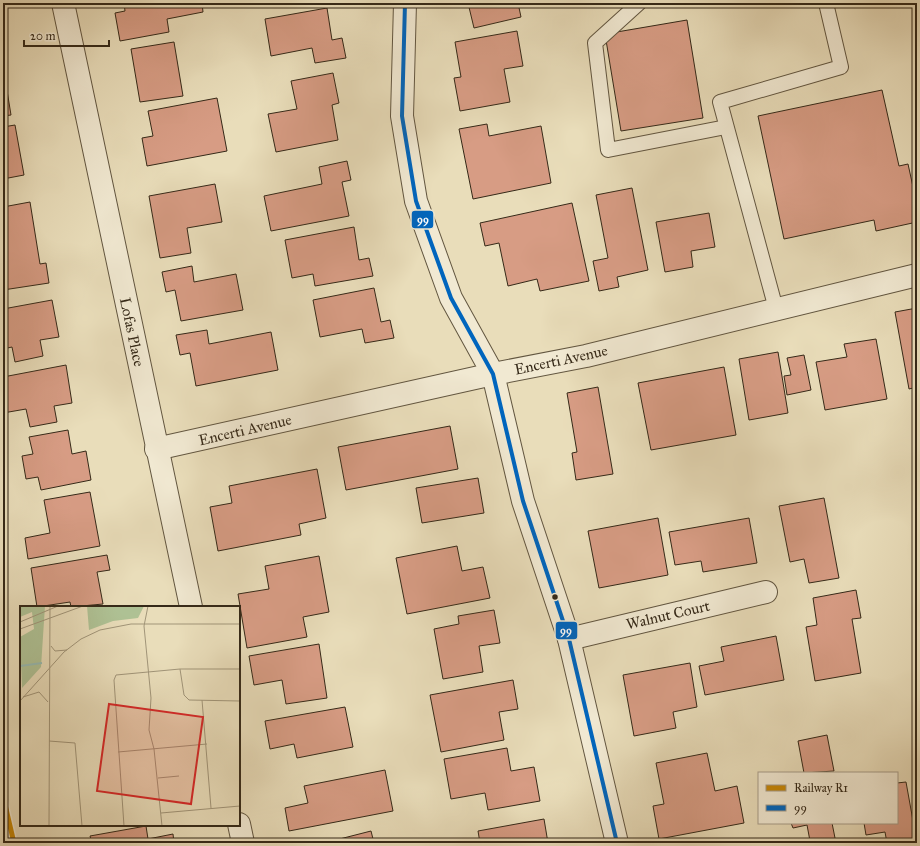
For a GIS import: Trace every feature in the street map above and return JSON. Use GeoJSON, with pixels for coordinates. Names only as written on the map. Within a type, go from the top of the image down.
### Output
{"type":"FeatureCollection","features":[{"type":"Feature","properties":{"kind":"street","name":"Lofas Place"},"geometry":{"type":"LineString","coordinates":[[63,3],[156,449],[191,606]]}},
{"type":"Feature","properties":{"kind":"street"},"geometry":{"type":"LineString","coordinates":[[405,3],[402,116],[416,201],[451,298],[493,374],[523,501],[569,638],[617,843]]}},
{"type":"Feature","properties":{"kind":"street","name":"Encerti Avenue"},"geometry":{"type":"LineString","coordinates":[[156,449],[493,374],[586,356],[917,274]]}},
{"type":"Feature","properties":{"kind":"street","name":"Walnut Court"},"geometry":{"type":"LineString","coordinates":[[569,638],[766,592]]}},
{"type":"Feature","properties":{"kind":"street"},"geometry":{"type":"LineString","coordinates":[[239,826],[243,843]]}},
{"type":"Feature","properties":{"kind":"lane"},"geometry":{"type":"LineString","coordinates":[[639,3],[596,43],[608,150],[726,127]]}},
{"type":"Feature","properties":{"kind":"lane"},"geometry":{"type":"LineString","coordinates":[[776,309],[720,102],[841,67],[826,3]]}},
{"type":"Feature","properties":{"kind":"building"},"geometry":{"type":"Polygon","coordinates":[[[124,3],[202,3],[203,12],[167,19],[169,32],[120,41],[115,13],[125,11],[124,3]]]}},
{"type":"Feature","properties":{"kind":"building"},"geometry":{"type":"Polygon","coordinates":[[[468,3],[518,3],[521,17],[474,28],[468,3]]]}},
{"type":"Feature","properties":{"kind":"building"},"geometry":{"type":"Polygon","coordinates":[[[327,8],[332,40],[342,38],[346,58],[315,63],[312,48],[271,56],[265,19],[327,8]]]}},
{"type":"Feature","properties":{"kind":"building"},"geometry":{"type":"Polygon","coordinates":[[[687,20],[703,118],[621,131],[605,34],[687,20]]]}},
{"type":"Feature","properties":{"kind":"building"},"geometry":{"type":"Polygon","coordinates":[[[517,31],[523,66],[504,69],[510,102],[460,111],[454,78],[461,77],[455,42],[517,31]]]}},
{"type":"Feature","properties":{"kind":"building"},"geometry":{"type":"Polygon","coordinates":[[[174,42],[183,96],[140,102],[131,49],[174,42]]]}},
{"type":"Feature","properties":{"kind":"building"},"geometry":{"type":"Polygon","coordinates":[[[3,66],[11,115],[3,116],[3,66]]]}},
{"type":"Feature","properties":{"kind":"building"},"geometry":{"type":"Polygon","coordinates":[[[333,73],[339,103],[332,105],[338,140],[276,152],[268,114],[297,109],[291,81],[333,73]]]}},
{"type":"Feature","properties":{"kind":"building"},"geometry":{"type":"Polygon","coordinates":[[[882,90],[899,166],[908,164],[917,205],[917,222],[876,231],[874,220],[784,239],[758,116],[882,90]]]}},
{"type":"Feature","properties":{"kind":"building"},"geometry":{"type":"Polygon","coordinates":[[[217,98],[227,151],[147,166],[142,138],[153,136],[148,111],[217,98]]]}},
{"type":"Feature","properties":{"kind":"building"},"geometry":{"type":"Polygon","coordinates":[[[487,124],[489,136],[541,126],[551,183],[473,199],[459,129],[487,124]]]}},
{"type":"Feature","properties":{"kind":"building"},"geometry":{"type":"Polygon","coordinates":[[[15,125],[24,175],[3,179],[3,127],[15,125]]]}},
{"type":"Feature","properties":{"kind":"building"},"geometry":{"type":"Polygon","coordinates":[[[347,161],[351,180],[342,182],[349,216],[271,231],[264,196],[322,184],[319,167],[347,161]]]}},
{"type":"Feature","properties":{"kind":"building"},"geometry":{"type":"Polygon","coordinates":[[[215,184],[222,222],[187,228],[191,253],[160,258],[149,196],[215,184]]]}},
{"type":"Feature","properties":{"kind":"building"},"geometry":{"type":"Polygon","coordinates":[[[632,188],[648,270],[617,277],[619,287],[599,291],[593,261],[608,258],[596,195],[632,188]]]}},
{"type":"Feature","properties":{"kind":"building"},"geometry":{"type":"Polygon","coordinates":[[[30,202],[40,264],[46,263],[49,283],[3,290],[3,207],[30,202]]]}},
{"type":"Feature","properties":{"kind":"building"},"geometry":{"type":"Polygon","coordinates":[[[572,203],[589,281],[540,291],[537,279],[508,286],[499,243],[485,246],[480,223],[572,203]]]}},
{"type":"Feature","properties":{"kind":"building"},"geometry":{"type":"Polygon","coordinates":[[[709,213],[715,247],[691,251],[693,267],[665,272],[656,222],[709,213]]]}},
{"type":"Feature","properties":{"kind":"building"},"geometry":{"type":"Polygon","coordinates":[[[354,227],[359,260],[369,258],[373,276],[315,286],[313,274],[292,278],[285,240],[354,227]]]}},
{"type":"Feature","properties":{"kind":"building"},"geometry":{"type":"Polygon","coordinates":[[[192,266],[194,282],[236,274],[243,310],[181,321],[175,290],[166,292],[162,272],[192,266]]]}},
{"type":"Feature","properties":{"kind":"building"},"geometry":{"type":"Polygon","coordinates":[[[374,288],[381,322],[390,320],[394,338],[365,343],[362,329],[320,337],[313,300],[374,288]]]}},
{"type":"Feature","properties":{"kind":"building"},"geometry":{"type":"Polygon","coordinates":[[[52,300],[59,337],[40,340],[43,356],[15,362],[12,347],[3,349],[3,309],[52,300]]]}},
{"type":"Feature","properties":{"kind":"building"},"geometry":{"type":"Polygon","coordinates":[[[917,308],[917,387],[909,389],[895,312],[917,308]]]}},
{"type":"Feature","properties":{"kind":"building"},"geometry":{"type":"Polygon","coordinates":[[[207,330],[209,344],[271,332],[278,370],[196,386],[190,353],[180,355],[176,335],[207,330]]]}},
{"type":"Feature","properties":{"kind":"building"},"geometry":{"type":"Polygon","coordinates":[[[876,339],[887,399],[825,410],[816,362],[847,357],[844,344],[876,339]]]}},
{"type":"Feature","properties":{"kind":"building"},"geometry":{"type":"Polygon","coordinates":[[[778,352],[788,413],[749,420],[739,359],[778,352]]]}},
{"type":"Feature","properties":{"kind":"building"},"geometry":{"type":"Polygon","coordinates":[[[804,355],[811,390],[787,395],[784,376],[791,375],[787,358],[804,355]]]}},
{"type":"Feature","properties":{"kind":"building"},"geometry":{"type":"Polygon","coordinates":[[[66,365],[72,403],[54,406],[57,422],[30,427],[26,409],[3,413],[3,377],[66,365]]]}},
{"type":"Feature","properties":{"kind":"building"},"geometry":{"type":"Polygon","coordinates":[[[724,367],[736,435],[651,450],[638,383],[724,367]]]}},
{"type":"Feature","properties":{"kind":"building"},"geometry":{"type":"Polygon","coordinates":[[[598,387],[613,474],[576,480],[572,453],[577,452],[567,393],[598,387]]]}},
{"type":"Feature","properties":{"kind":"building"},"geometry":{"type":"Polygon","coordinates":[[[450,426],[458,469],[346,490],[338,447],[450,426]]]}},
{"type":"Feature","properties":{"kind":"building"},"geometry":{"type":"Polygon","coordinates":[[[68,430],[72,454],[86,451],[91,480],[41,490],[38,477],[26,479],[22,456],[33,454],[29,437],[68,430]]]}},
{"type":"Feature","properties":{"kind":"building"},"geometry":{"type":"Polygon","coordinates":[[[317,469],[326,518],[299,524],[301,535],[218,551],[210,507],[232,503],[229,486],[317,469]]]}},
{"type":"Feature","properties":{"kind":"building"},"geometry":{"type":"Polygon","coordinates":[[[478,478],[484,513],[422,523],[416,488],[478,478]]]}},
{"type":"Feature","properties":{"kind":"building"},"geometry":{"type":"Polygon","coordinates":[[[90,492],[100,546],[28,559],[25,538],[50,533],[44,500],[90,492]]]}},
{"type":"Feature","properties":{"kind":"building"},"geometry":{"type":"Polygon","coordinates":[[[824,498],[839,578],[809,583],[804,559],[790,562],[779,506],[824,498]]]}},
{"type":"Feature","properties":{"kind":"building"},"geometry":{"type":"Polygon","coordinates":[[[658,518],[668,575],[599,588],[588,531],[658,518]]]}},
{"type":"Feature","properties":{"kind":"building"},"geometry":{"type":"Polygon","coordinates":[[[749,518],[757,563],[703,572],[701,561],[675,565],[669,532],[749,518]]]}},
{"type":"Feature","properties":{"kind":"building"},"geometry":{"type":"Polygon","coordinates":[[[457,546],[462,571],[483,567],[490,598],[407,614],[396,558],[457,546]]]}},
{"type":"Feature","properties":{"kind":"building"},"geometry":{"type":"Polygon","coordinates":[[[107,555],[110,570],[97,572],[103,604],[71,606],[70,602],[37,606],[31,568],[107,555]]]}},
{"type":"Feature","properties":{"kind":"building"},"geometry":{"type":"Polygon","coordinates":[[[319,556],[329,612],[303,617],[307,637],[247,648],[238,594],[269,589],[265,566],[319,556]]]}},
{"type":"Feature","properties":{"kind":"building"},"geometry":{"type":"Polygon","coordinates":[[[856,590],[861,618],[852,619],[861,673],[815,681],[806,627],[817,625],[813,598],[856,590]]]}},
{"type":"Feature","properties":{"kind":"building"},"geometry":{"type":"Polygon","coordinates":[[[494,610],[500,643],[479,646],[483,672],[443,679],[434,629],[459,624],[458,616],[494,610]]]}},
{"type":"Feature","properties":{"kind":"building"},"geometry":{"type":"Polygon","coordinates":[[[776,636],[784,680],[705,695],[699,666],[724,661],[721,647],[776,636]]]}},
{"type":"Feature","properties":{"kind":"building"},"geometry":{"type":"Polygon","coordinates":[[[319,644],[327,698],[286,704],[282,680],[254,685],[249,656],[319,644]]]}},
{"type":"Feature","properties":{"kind":"building"},"geometry":{"type":"Polygon","coordinates":[[[690,663],[697,707],[673,712],[676,728],[634,736],[623,675],[690,663]]]}},
{"type":"Feature","properties":{"kind":"building"},"geometry":{"type":"Polygon","coordinates":[[[513,680],[518,709],[499,712],[504,740],[441,752],[430,695],[513,680]]]}},
{"type":"Feature","properties":{"kind":"building"},"geometry":{"type":"Polygon","coordinates":[[[345,707],[353,747],[297,758],[294,744],[270,749],[265,721],[345,707]]]}},
{"type":"Feature","properties":{"kind":"building"},"geometry":{"type":"Polygon","coordinates":[[[827,735],[834,771],[804,772],[798,741],[827,735]]]}},
{"type":"Feature","properties":{"kind":"building"},"geometry":{"type":"Polygon","coordinates":[[[507,748],[511,771],[534,767],[540,801],[488,810],[485,793],[451,799],[444,759],[507,748]]]}},
{"type":"Feature","properties":{"kind":"building"},"geometry":{"type":"Polygon","coordinates":[[[707,753],[715,791],[737,786],[744,823],[659,839],[653,806],[664,804],[656,763],[707,753]]]}},
{"type":"Feature","properties":{"kind":"building"},"geometry":{"type":"Polygon","coordinates":[[[385,770],[393,811],[289,831],[285,808],[308,803],[304,786],[385,770]]]}},
{"type":"Feature","properties":{"kind":"building"},"geometry":{"type":"Polygon","coordinates":[[[906,782],[917,843],[887,843],[885,832],[866,835],[864,824],[898,824],[898,783],[906,782]]]}},
{"type":"Feature","properties":{"kind":"building"},"geometry":{"type":"Polygon","coordinates":[[[544,819],[548,843],[480,843],[478,831],[544,819]]]}},
{"type":"Feature","properties":{"kind":"building"},"geometry":{"type":"Polygon","coordinates":[[[791,824],[832,824],[836,843],[800,843],[810,841],[807,825],[793,828],[791,824]]]}},
{"type":"Feature","properties":{"kind":"building"},"geometry":{"type":"Polygon","coordinates":[[[146,826],[148,839],[173,834],[174,843],[92,843],[90,836],[146,826]]]}},
{"type":"Feature","properties":{"kind":"building"},"geometry":{"type":"Polygon","coordinates":[[[371,831],[374,843],[324,843],[371,831]]]}},
{"type":"Feature","properties":{"kind":"rail line","name":"R1"},"geometry":{"type":"LineString","coordinates":[[3,796],[14,843]]}},
{"type":"Feature","properties":{"kind":"transit line","name":"99"},"geometry":{"type":"LineString","coordinates":[[405,3],[402,116],[416,201],[451,298],[493,374],[523,501],[569,639],[617,843]]}}]}
